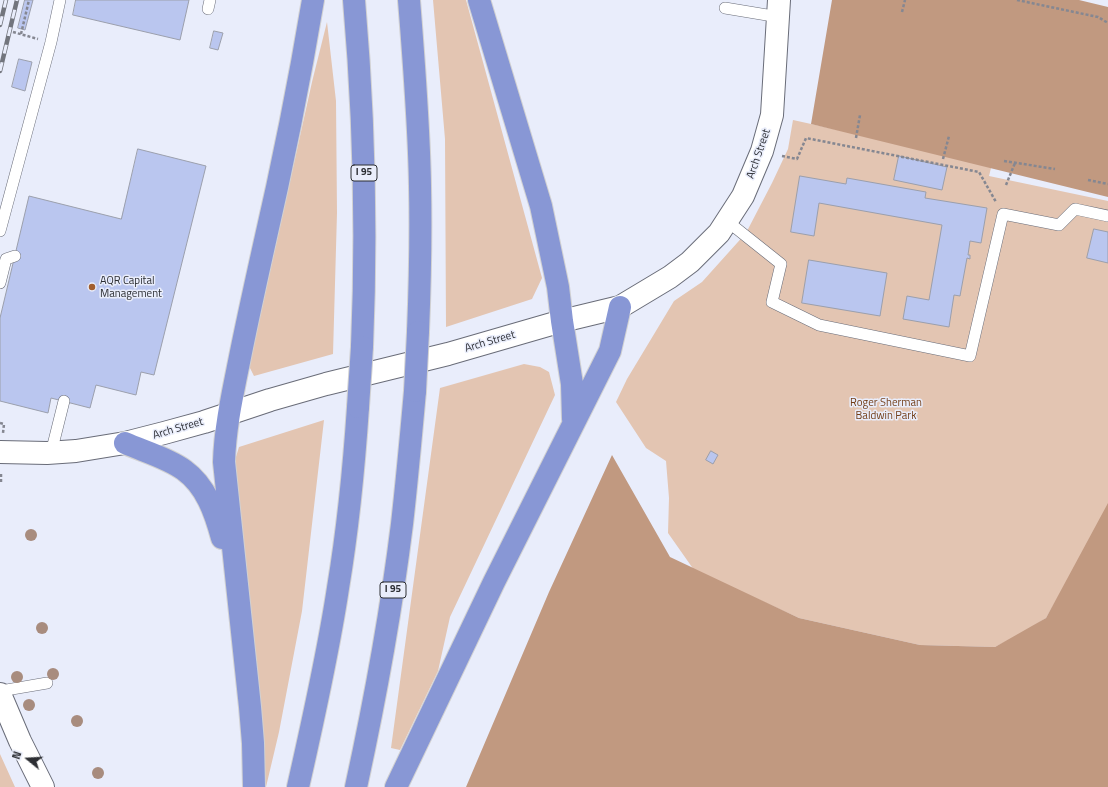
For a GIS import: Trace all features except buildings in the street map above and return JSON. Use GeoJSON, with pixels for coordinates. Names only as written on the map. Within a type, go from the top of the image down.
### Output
{"type":"FeatureCollection","features":[{"type":"Feature","properties":{"kind":"highway"},"geometry":{"type":"LineString","coordinates":[[254,787],[251,714],[224,462],[225,446],[229,413],[292,110],[312,0]]}},
{"type":"Feature","properties":{"kind":"highway","name":"I 95"},"geometry":{"type":"LineString","coordinates":[[298,787],[319,692],[338,588],[355,455],[362,347],[365,254],[362,120],[359,54],[354,0]]}},
{"type":"Feature","properties":{"kind":"highway","name":"I 95"},"geometry":{"type":"LineString","coordinates":[[356,787],[372,709],[393,590],[407,479],[418,332],[420,180],[418,120],[409,0]]}},
{"type":"Feature","properties":{"kind":"highway"},"geometry":{"type":"LineString","coordinates":[[479,0],[541,206],[558,286],[572,384],[573,422]]}},
{"type":"Feature","properties":{"kind":"highway"},"geometry":{"type":"LineString","coordinates":[[396,787],[491,588],[573,422],[610,351],[620,307]]}},
{"type":"Feature","properties":{"kind":"highway"},"geometry":{"type":"LineString","coordinates":[[125,443],[183,469],[201,487],[208,498],[214,510],[226,553],[233,582],[243,642]]}},
{"type":"Feature","properties":{"kind":"main road","name":"Arch Street"},"geometry":{"type":"LineString","coordinates":[[0,452],[51,453],[89,450],[125,443],[164,433],[326,384],[448,354],[562,321],[620,307],[670,277],[690,262],[719,233],[743,196],[762,152],[772,115],[779,8]]}},
{"type":"Feature","properties":{"kind":"main road"},"geometry":{"type":"LineString","coordinates":[[0,694],[20,741],[44,787]]}},
{"type":"Feature","properties":{"kind":"lane"},"geometry":{"type":"LineString","coordinates":[[0,231],[51,42],[60,0]]}},
{"type":"Feature","properties":{"kind":"lane"},"geometry":{"type":"LineString","coordinates":[[726,8],[779,8]]}},
{"type":"Feature","properties":{"kind":"lane"},"geometry":{"type":"LineString","coordinates":[[727,221],[781,264],[772,302],[819,325],[970,356],[1003,214],[1059,225],[1075,209],[1108,216]]}},
{"type":"Feature","properties":{"kind":"lane"},"geometry":{"type":"LineString","coordinates":[[0,283],[6,259],[15,256]]}},
{"type":"Feature","properties":{"kind":"lane"},"geometry":{"type":"LineString","coordinates":[[51,453],[64,402]]}},
{"type":"Feature","properties":{"kind":"lane"},"geometry":{"type":"LineString","coordinates":[[0,691],[47,683]]}},
{"type":"Feature","properties":{"kind":"path"},"geometry":{"type":"LineString","coordinates":[[22,34],[29,0]]}},
{"type":"Feature","properties":{"kind":"path"},"geometry":{"type":"LineString","coordinates":[[902,12],[905,0]]}},
{"type":"Feature","properties":{"kind":"path"},"geometry":{"type":"LineString","coordinates":[[1017,0],[1098,17],[1108,23]]}},
{"type":"Feature","properties":{"kind":"path"},"geometry":{"type":"LineString","coordinates":[[13,32],[51,42]]}},
{"type":"Feature","properties":{"kind":"path"},"geometry":{"type":"LineString","coordinates":[[856,138],[860,115]]}},
{"type":"Feature","properties":{"kind":"path"},"geometry":{"type":"LineString","coordinates":[[943,159],[949,136]]}},
{"type":"Feature","properties":{"kind":"path"},"geometry":{"type":"LineString","coordinates":[[762,152],[797,159],[806,138],[979,172],[1003,214]]}},
{"type":"Feature","properties":{"kind":"path"},"geometry":{"type":"LineString","coordinates":[[1004,162],[1055,169]]}},
{"type":"Feature","properties":{"kind":"path"},"geometry":{"type":"LineString","coordinates":[[1006,185],[1015,163]]}},
{"type":"Feature","properties":{"kind":"path"},"geometry":{"type":"LineString","coordinates":[[1088,180],[1108,184]]}},
{"type":"Feature","properties":{"kind":"path"},"geometry":{"type":"LineString","coordinates":[[0,423],[4,424]]}},
{"type":"Feature","properties":{"kind":"green space"},"geometry":{"type":"Polygon","coordinates":[[[433,0],[466,0],[542,278],[532,299],[446,327],[445,139],[433,0]]]}},
{"type":"Feature","properties":{"kind":"green space"},"geometry":{"type":"Polygon","coordinates":[[[327,22],[336,101],[337,213],[333,354],[254,376],[249,366],[312,82],[327,22]]]}},
{"type":"Feature","properties":{"kind":"green space","name":"Roger Sherman Baldwin Park"},"geometry":{"type":"Polygon","coordinates":[[[793,120],[992,164],[989,176],[1108,201],[1108,510],[1046,618],[1021,634],[995,647],[920,645],[799,618],[694,570],[668,533],[669,498],[666,461],[646,448],[616,402],[627,379],[674,301],[702,282],[746,233],[788,149],[793,120]]]}},
{"type":"Feature","properties":{"kind":"green space"},"geometry":{"type":"Polygon","coordinates":[[[524,364],[540,367],[549,372],[555,395],[450,617],[438,671],[400,750],[391,748],[440,388],[524,364]]]}},
{"type":"Feature","properties":{"kind":"green space"},"geometry":{"type":"Polygon","coordinates":[[[324,420],[302,611],[279,732],[266,787],[264,787],[235,460],[239,447],[324,420]]]}},
{"type":"Feature","properties":{"kind":"green space"},"geometry":{"type":"Polygon","coordinates":[[[0,754],[15,787],[0,787],[0,754]]]}},
{"type":"Feature","properties":{"kind":"shaded area"},"geometry":{"type":"Polygon","coordinates":[[[832,0],[1079,0],[1108,7],[1108,197],[811,124],[832,0]]]}},
{"type":"Feature","properties":{"kind":"shaded area"},"geometry":{"type":"Polygon","coordinates":[[[612,455],[670,557],[799,618],[920,645],[995,647],[1046,618],[1108,503],[1108,787],[466,787],[549,592],[612,455]]]}},
{"type":"Feature","properties":{"kind":"railway"},"geometry":{"type":"LineString","coordinates":[[0,25],[6,0]]}},
{"type":"Feature","properties":{"kind":"railway"},"geometry":{"type":"LineString","coordinates":[[0,71],[17,0]]}},
{"type":"Feature","properties":{"kind":"place","name":"AQR Capital Management"},"geometry":{"type":"Point","coordinates":[92,287]}}]}
